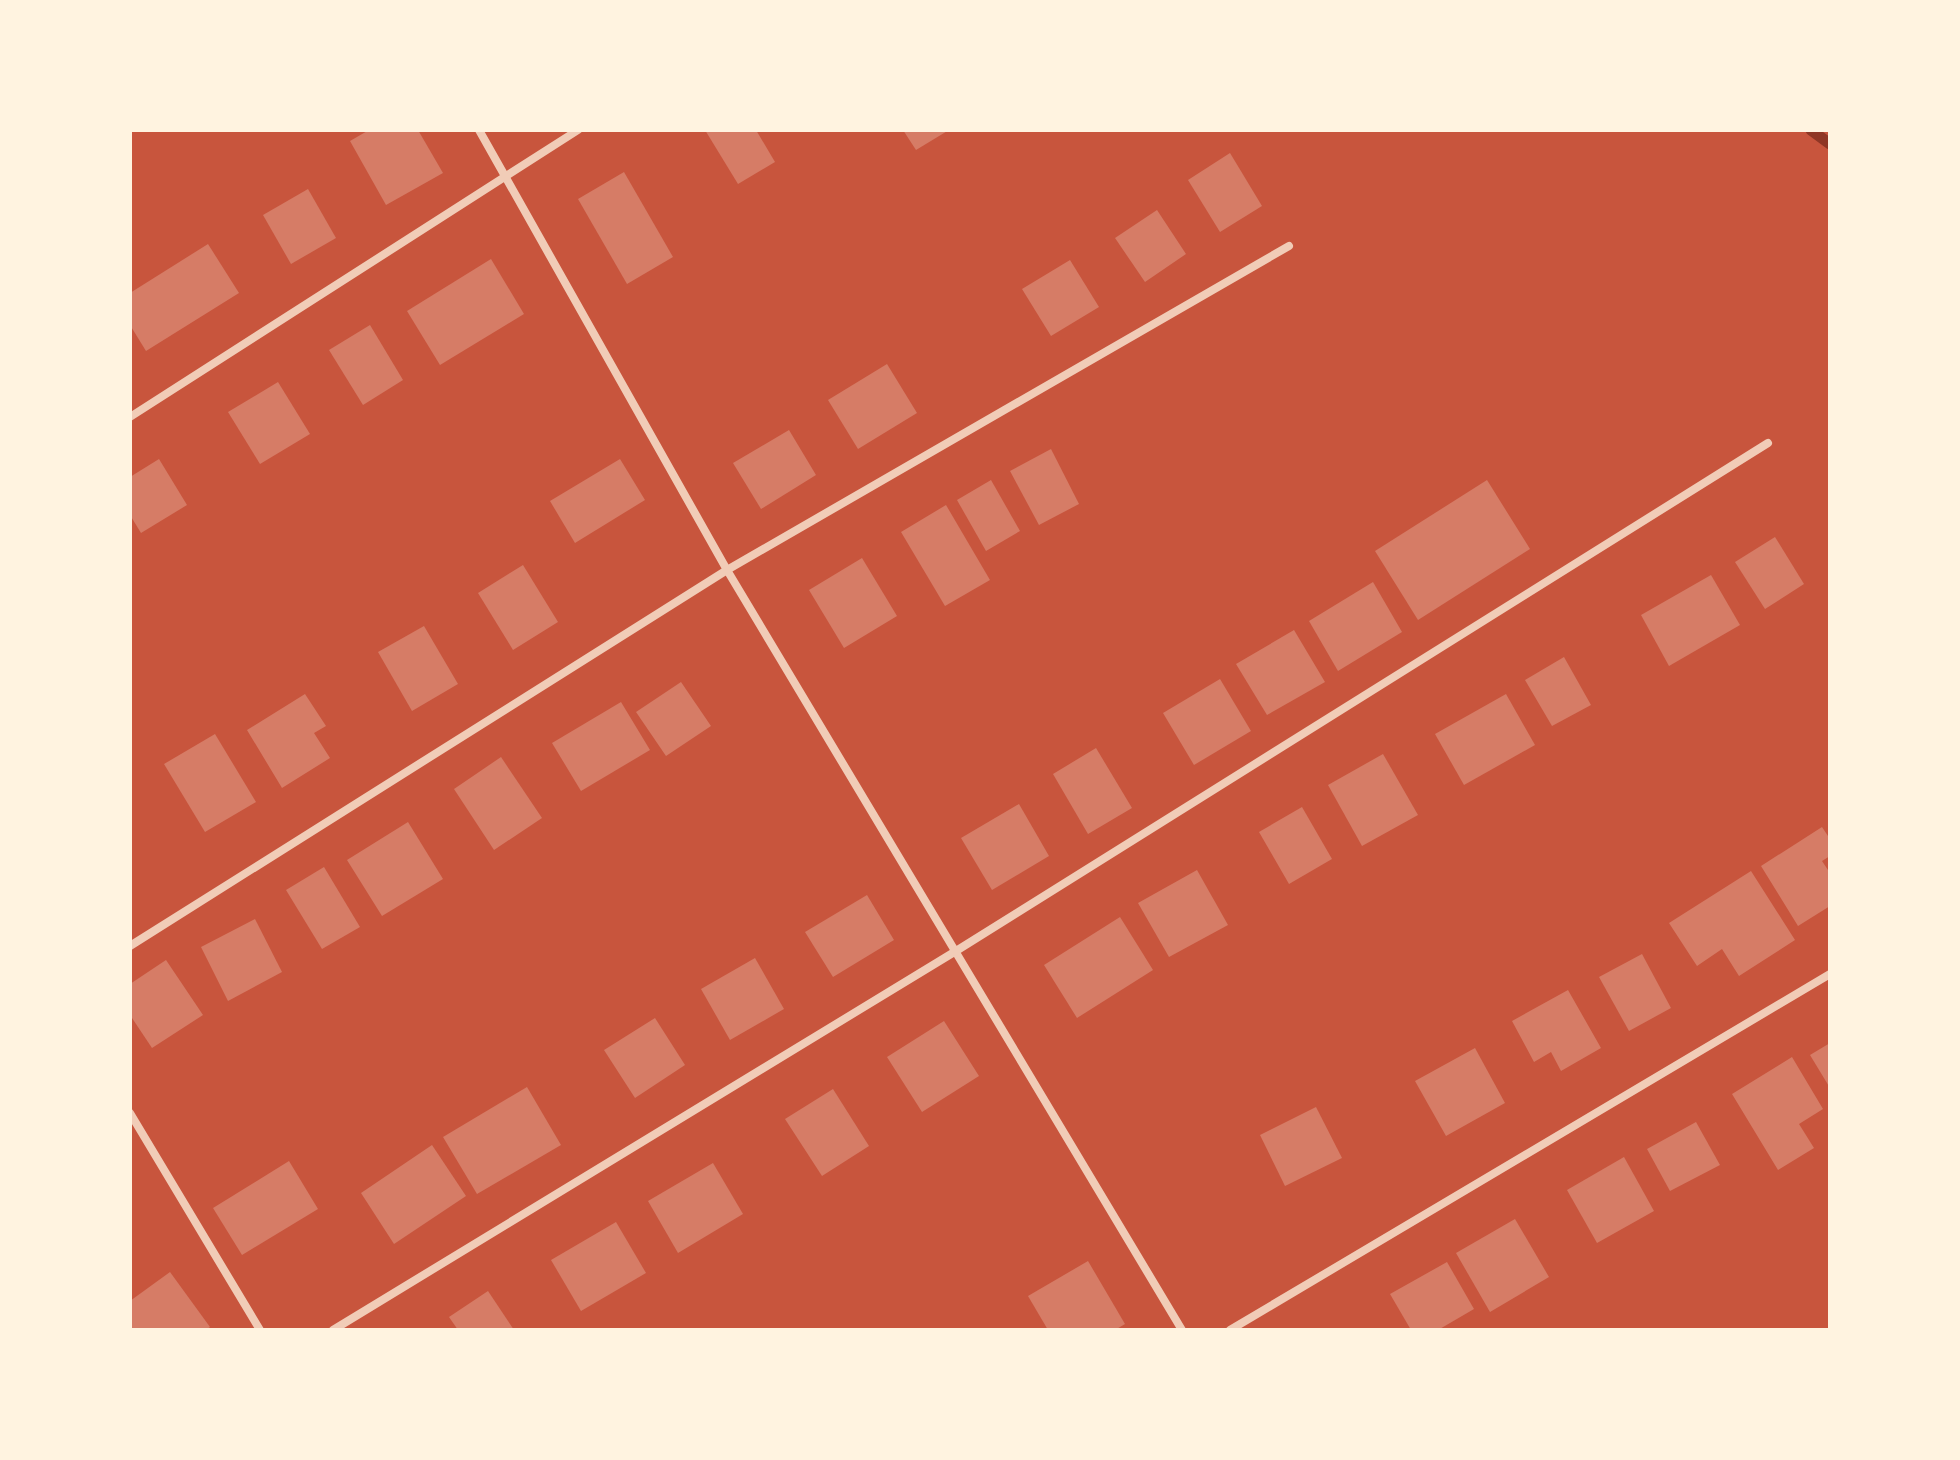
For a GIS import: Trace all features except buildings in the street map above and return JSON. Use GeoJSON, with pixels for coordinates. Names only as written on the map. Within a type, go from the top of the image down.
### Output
{"type":"FeatureCollection","features":[{"type":"Feature","properties":{"kind":"street"},"geometry":{"type":"LineString","coordinates":[[479,130],[727,570],[1182,1330]]}},
{"type":"Feature","properties":{"kind":"street"},"geometry":{"type":"LineString","coordinates":[[130,417],[578,130]]}},
{"type":"Feature","properties":{"kind":"street"},"geometry":{"type":"LineString","coordinates":[[130,946],[727,570],[1289,246]]}},
{"type":"Feature","properties":{"kind":"street"},"geometry":{"type":"LineString","coordinates":[[333,1330],[956,951],[1768,443]]}},
{"type":"Feature","properties":{"kind":"street"},"geometry":{"type":"LineString","coordinates":[[1230,1330],[1830,974]]}},
{"type":"Feature","properties":{"kind":"street"},"geometry":{"type":"LineString","coordinates":[[130,1113],[260,1330]]}},
{"type":"Feature","properties":{"kind":"waterway"},"geometry":{"type":"LineString","coordinates":[[1811,130],[1830,144]]}}]}
